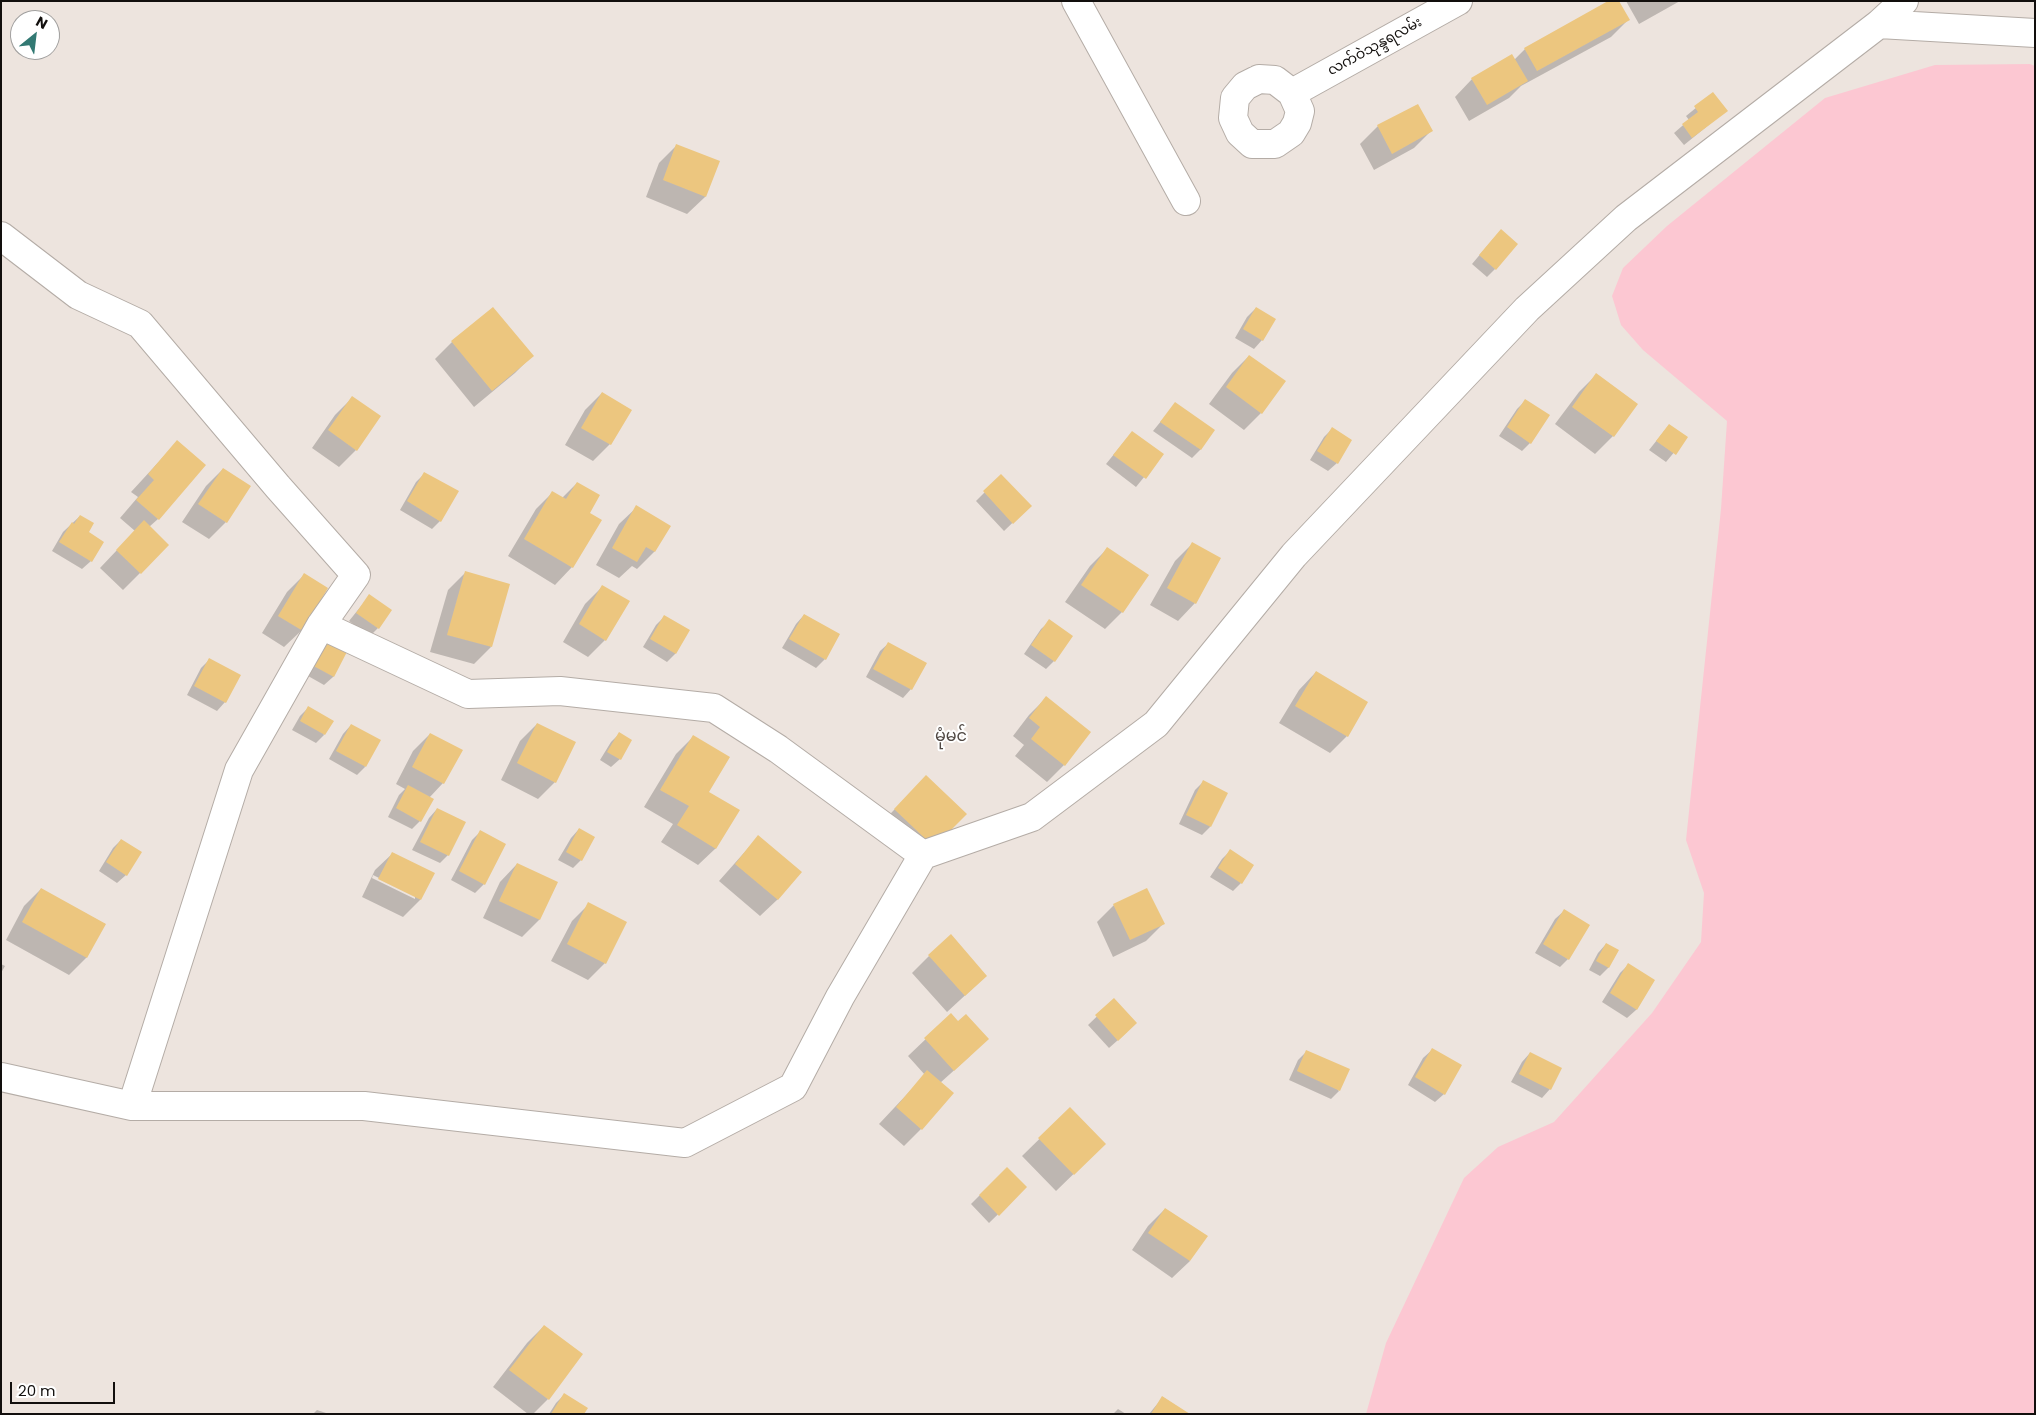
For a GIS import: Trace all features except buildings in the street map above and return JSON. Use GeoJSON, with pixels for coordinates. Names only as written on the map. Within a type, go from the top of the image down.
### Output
{"type":"FeatureCollection","features":[{"type":"Feature","properties":{"kind":"street"},"geometry":{"type":"LineString","coordinates":[[1076,1],[1186,201]]}},
{"type":"Feature","properties":{"kind":"street","name":"လက်ဝဲသုန္ဒရလမ်း"},"geometry":{"type":"LineString","coordinates":[[1292,93],[1458,1]]}},
{"type":"Feature","properties":{"kind":"street"},"geometry":{"type":"LineString","coordinates":[[1,1077],[132,1106],[364,1106],[685,1143],[793,1087],[840,997],[923,855],[1032,817],[1156,724],[1294,555],[1528,309],[1626,218],[1879,24],[1904,1]]}},
{"type":"Feature","properties":{"kind":"street"},"geometry":{"type":"LineString","coordinates":[[1879,24],[2035,33]]}},
{"type":"Feature","properties":{"kind":"street"},"geometry":{"type":"LineString","coordinates":[[1,236],[78,296],[140,324],[278,487],[356,575],[321,625],[239,770],[132,1106]]}},
{"type":"Feature","properties":{"kind":"street"},"geometry":{"type":"LineString","coordinates":[[321,625],[468,694],[560,691],[714,708],[778,749],[923,855]]}},
{"type":"Feature","properties":{"kind":"shaded area"},"geometry":{"type":"Polygon","coordinates":[[[2030,64],[2035,66],[2035,1414],[1366,1414],[1386,1343],[1464,1178],[1498,1147],[1554,1122],[1652,1013],[1701,942],[1704,893],[1686,840],[1721,509],[1727,421],[1643,350],[1621,325],[1612,296],[1623,268],[1667,226],[1825,98],[1935,65],[2030,64]]]}},
{"type":"Feature","properties":{"kind":"district","name":"မုံမင်"},"geometry":{"type":"Point","coordinates":[951,737]}}]}
